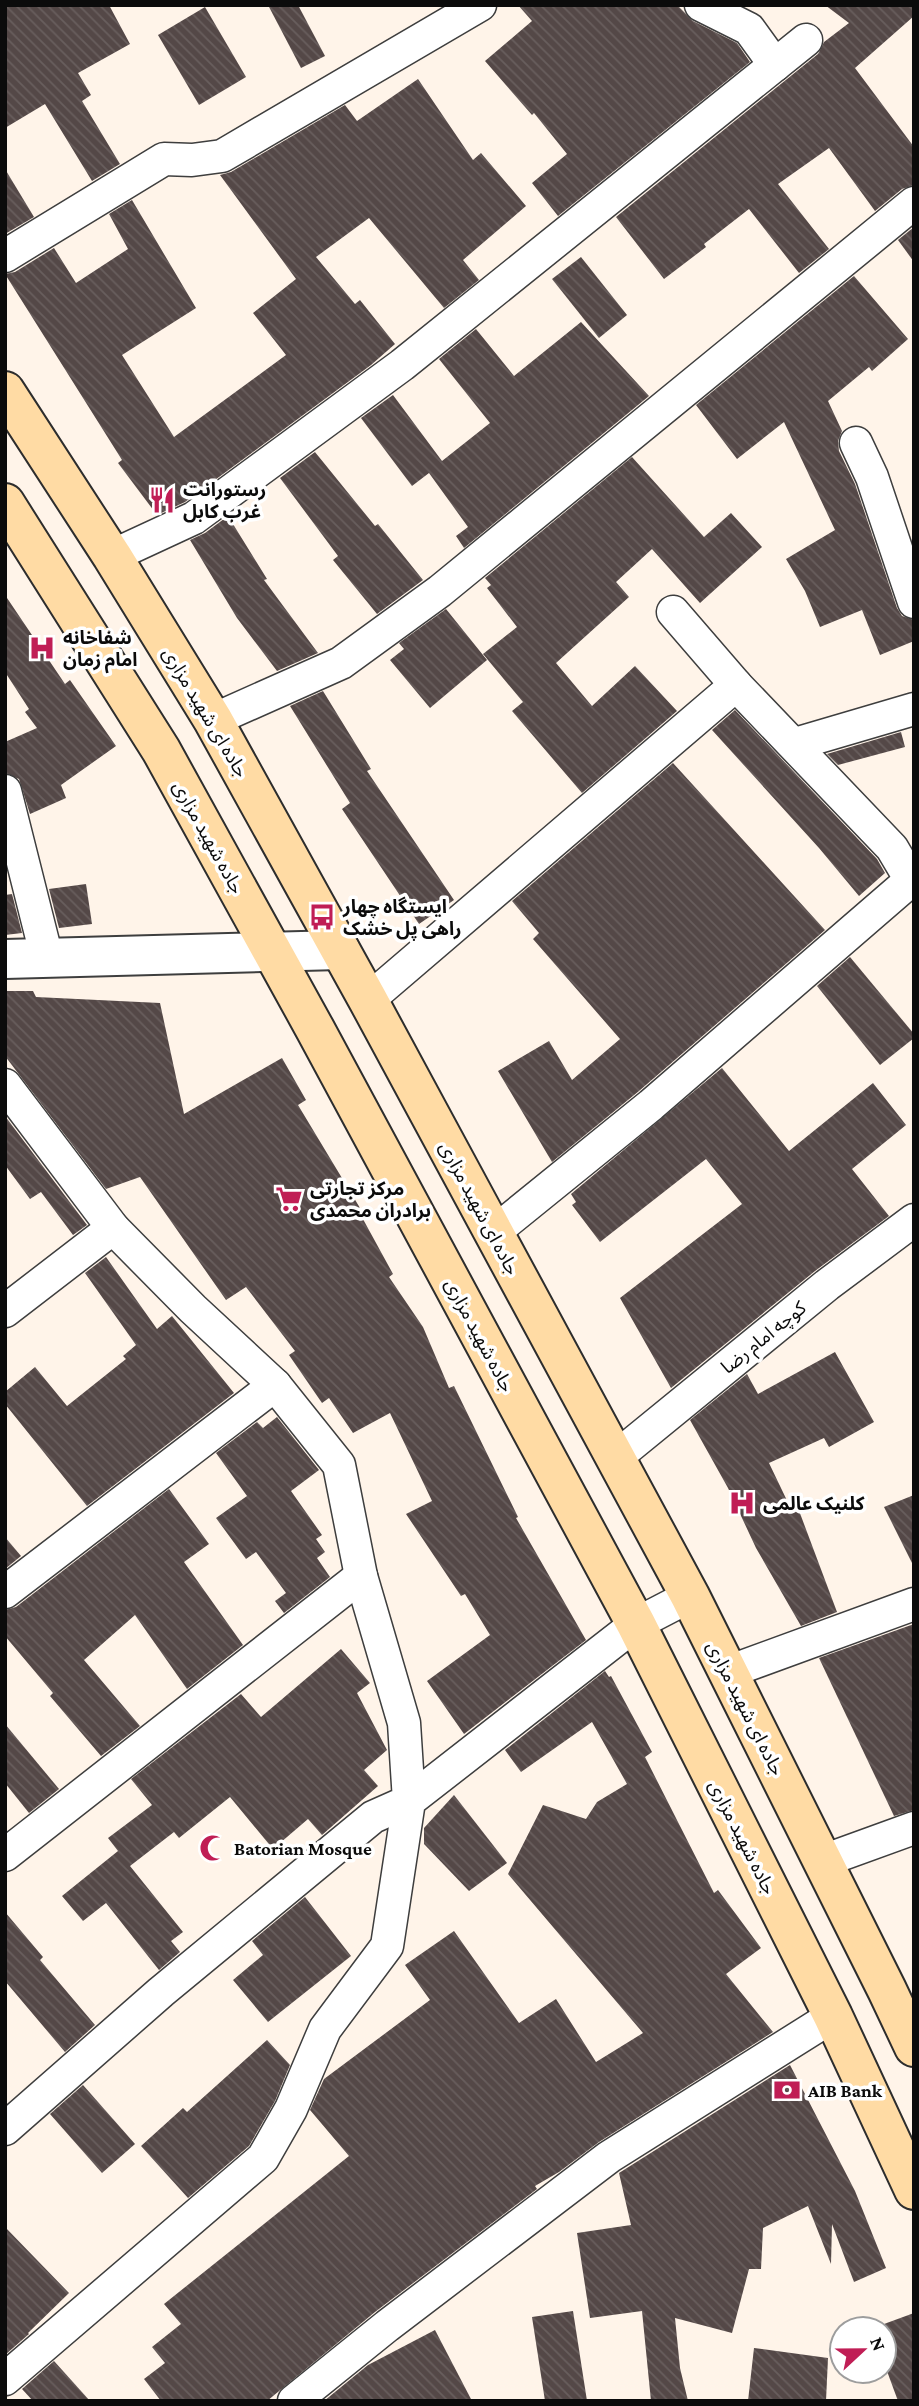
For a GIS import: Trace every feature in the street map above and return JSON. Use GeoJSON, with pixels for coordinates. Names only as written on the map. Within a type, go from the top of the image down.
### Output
{"type":"FeatureCollection","features":[{"type":"Feature","properties":{"kind":"main road","name":"جاده ای شهید مزاری"},"geometry":{"type":"LineString","coordinates":[[5,391],[112,556],[213,720],[368,1000],[690,1596],[914,2047]]}},
{"type":"Feature","properties":{"kind":"main road","name":"جاده شهید مزاری"},"geometry":{"type":"LineString","coordinates":[[5,503],[161,750],[636,1624],[833,2016],[914,2190]]}},
{"type":"Feature","properties":{"kind":"street"},"geometry":{"type":"LineString","coordinates":[[5,256],[164,159],[192,160],[222,156],[480,5]]}},
{"type":"Feature","properties":{"kind":"street"},"geometry":{"type":"LineString","coordinates":[[701,5],[749,29],[775,65]]}},
{"type":"Feature","properties":{"kind":"street"},"geometry":{"type":"LineString","coordinates":[[112,556],[194,518],[402,365],[806,40]]}},
{"type":"Feature","properties":{"kind":"street"},"geometry":{"type":"LineString","coordinates":[[213,720],[341,663],[440,591],[914,203]]}},
{"type":"Feature","properties":{"kind":"street"},"geometry":{"type":"LineString","coordinates":[[856,443],[872,477],[914,602]]}},
{"type":"Feature","properties":{"kind":"street"},"geometry":{"type":"LineString","coordinates":[[494,1233],[651,1105],[911,880],[892,848],[736,685],[673,612]]}},
{"type":"Feature","properties":{"kind":"street"},"geometry":{"type":"LineString","coordinates":[[368,1000],[736,685]]}},
{"type":"Feature","properties":{"kind":"street"},"geometry":{"type":"LineString","coordinates":[[795,744],[914,709]]}},
{"type":"Feature","properties":{"kind":"street"},"geometry":{"type":"LineString","coordinates":[[5,791],[47,958]]}},
{"type":"Feature","properties":{"kind":"street"},"geometry":{"type":"LineString","coordinates":[[5,959],[340,950]]}},
{"type":"Feature","properties":{"kind":"street"},"geometry":{"type":"LineString","coordinates":[[5,1085],[113,1228],[193,1310],[275,1385],[339,1465],[361,1576],[404,1723],[409,1801],[387,1946],[325,2029],[291,2109],[263,2158],[5,2379]]}},
{"type":"Feature","properties":{"kind":"street","name":"کوچه امام رضا"},"geometry":{"type":"LineString","coordinates":[[615,1458],[827,1284],[914,1220]]}},
{"type":"Feature","properties":{"kind":"street"},"geometry":{"type":"LineString","coordinates":[[5,1311],[113,1228]]}},
{"type":"Feature","properties":{"kind":"street"},"geometry":{"type":"LineString","coordinates":[[5,1592],[275,1385]]}},
{"type":"Feature","properties":{"kind":"street"},"geometry":{"type":"LineString","coordinates":[[5,1855],[361,1576]]}},
{"type":"Feature","properties":{"kind":"street"},"geometry":{"type":"LineString","coordinates":[[5,2129],[161,1992],[373,1817],[409,1801],[636,1624],[690,1596]]}},
{"type":"Feature","properties":{"kind":"street"},"geometry":{"type":"LineString","coordinates":[[728,1672],[914,1604]]}},
{"type":"Feature","properties":{"kind":"street"},"geometry":{"type":"LineString","coordinates":[[823,1861],[914,1828]]}},
{"type":"Feature","properties":{"kind":"street"},"geometry":{"type":"LineString","coordinates":[[293,2401],[608,2157],[833,2016]]}},
{"type":"Feature","properties":{"kind":"building"},"geometry":{"type":"Polygon","coordinates":[[[5,5],[109,5],[130,44],[78,73],[91,95],[82,101],[120,164],[92,181],[45,104],[5,128],[5,5]]]}},
{"type":"Feature","properties":{"kind":"building"},"geometry":{"type":"Polygon","coordinates":[[[268,5],[298,5],[325,56],[301,68],[268,5]]]}},
{"type":"Feature","properties":{"kind":"building"},"geometry":{"type":"Polygon","coordinates":[[[518,5],[677,5],[693,21],[737,43],[750,62],[558,216],[532,183],[567,154],[534,113],[532,115],[485,61],[532,21],[518,5]]]}},
{"type":"Feature","properties":{"kind":"building"},"geometry":{"type":"Polygon","coordinates":[[[825,5],[914,5],[914,16],[855,68],[914,147],[914,185],[902,189],[875,211],[829,148],[778,184],[829,249],[799,273],[749,209],[664,279],[616,217],[818,54],[824,42],[849,23],[825,5]]]}},
{"type":"Feature","properties":{"kind":"building"},"geometry":{"type":"Polygon","coordinates":[[[205,7],[246,77],[199,105],[158,35],[205,7]]]}},
{"type":"Feature","properties":{"kind":"building"},"geometry":{"type":"Polygon","coordinates":[[[418,79],[473,160],[481,153],[526,206],[463,260],[479,280],[444,308],[369,218],[316,257],[355,304],[360,300],[395,344],[371,365],[185,502],[157,515],[118,463],[122,460],[5,274],[15,272],[54,248],[76,283],[128,249],[109,214],[132,200],[196,308],[122,355],[174,437],[286,355],[253,313],[296,279],[220,175],[231,172],[345,105],[357,121],[418,79]]]}},
{"type":"Feature","properties":{"kind":"building"},"geometry":{"type":"Polygon","coordinates":[[[5,169],[34,217],[5,234],[5,169]]]}},
{"type":"Feature","properties":{"kind":"building"},"geometry":{"type":"Polygon","coordinates":[[[914,227],[914,262],[898,240],[914,227]]]}},
{"type":"Feature","properties":{"kind":"building"},"geometry":{"type":"Polygon","coordinates":[[[581,257],[627,315],[599,338],[552,279],[581,257]]]}},
{"type":"Feature","properties":{"kind":"building"},"geometry":{"type":"Polygon","coordinates":[[[854,276],[908,339],[872,371],[869,367],[828,401],[842,431],[838,441],[839,451],[855,484],[897,608],[902,616],[914,620],[914,641],[880,655],[862,610],[820,627],[805,591],[786,559],[835,530],[784,422],[737,459],[696,405],[854,276]]]}},
{"type":"Feature","properties":{"kind":"building"},"geometry":{"type":"Polygon","coordinates":[[[581,322],[649,396],[464,548],[456,536],[468,527],[429,473],[412,486],[361,418],[393,395],[442,461],[490,423],[439,359],[476,329],[514,376],[581,322]]]}},
{"type":"Feature","properties":{"kind":"building"},"geometry":{"type":"Polygon","coordinates":[[[315,452],[423,580],[377,614],[333,560],[338,556],[280,478],[315,452]]]}},
{"type":"Feature","properties":{"kind":"building"},"geometry":{"type":"Polygon","coordinates":[[[632,457],[704,537],[731,513],[762,547],[700,603],[652,549],[616,582],[629,597],[556,663],[592,706],[635,666],[677,711],[582,793],[512,711],[523,702],[483,654],[517,627],[487,588],[491,585],[485,578],[632,457]]]}},
{"type":"Feature","properties":{"kind":"building"},"geometry":{"type":"Polygon","coordinates":[[[228,516],[267,579],[264,580],[318,653],[277,671],[237,618],[190,540],[228,516]]]}},
{"type":"Feature","properties":{"kind":"building"},"geometry":{"type":"Polygon","coordinates":[[[5,595],[65,684],[70,680],[116,746],[61,785],[66,798],[30,814],[19,779],[5,773],[5,742],[37,728],[25,712],[29,709],[5,672],[5,595]]]}},
{"type":"Feature","properties":{"kind":"building"},"geometry":{"type":"Polygon","coordinates":[[[446,609],[487,660],[430,708],[390,660],[404,649],[399,643],[446,609]]]}},
{"type":"Feature","properties":{"kind":"building"},"geometry":{"type":"Polygon","coordinates":[[[323,691],[371,769],[367,771],[454,900],[419,924],[342,809],[350,803],[290,706],[323,691]]]}},
{"type":"Feature","properties":{"kind":"building"},"geometry":{"type":"Polygon","coordinates":[[[735,710],[877,859],[885,873],[859,896],[712,730],[735,710]]]}},
{"type":"Feature","properties":{"kind":"building"},"geometry":{"type":"Polygon","coordinates":[[[901,732],[905,747],[838,765],[827,754],[901,732]]]}},
{"type":"Feature","properties":{"kind":"building"},"geometry":{"type":"Polygon","coordinates":[[[673,763],[825,930],[639,1091],[552,1162],[498,1071],[549,1041],[572,1080],[620,1039],[533,939],[539,933],[512,901],[673,763]]]}},
{"type":"Feature","properties":{"kind":"building"},"geometry":{"type":"Polygon","coordinates":[[[86,884],[92,924],[59,928],[49,889],[86,884]]]}},
{"type":"Feature","properties":{"kind":"building"},"geometry":{"type":"Polygon","coordinates":[[[12,894],[22,933],[5,935],[5,895],[12,894]]]}},
{"type":"Feature","properties":{"kind":"building"},"geometry":{"type":"Polygon","coordinates":[[[850,957],[914,1034],[914,1038],[880,1065],[817,986],[850,957]]]}},
{"type":"Feature","properties":{"kind":"building"},"geometry":{"type":"Polygon","coordinates":[[[5,991],[33,991],[36,997],[160,1003],[184,1114],[282,1058],[306,1100],[298,1105],[360,1208],[358,1210],[393,1274],[389,1277],[423,1327],[449,1388],[454,1386],[518,1517],[516,1518],[586,1640],[464,1734],[427,1681],[490,1635],[465,1594],[461,1596],[406,1514],[432,1501],[390,1413],[353,1433],[329,1398],[322,1403],[289,1355],[295,1351],[246,1287],[226,1300],[140,1177],[106,1189],[5,1056],[5,991]]]}},
{"type":"Feature","properties":{"kind":"building"},"geometry":{"type":"Polygon","coordinates":[[[722,1068],[789,1151],[873,1083],[906,1125],[852,1169],[889,1216],[815,1271],[671,1388],[620,1298],[742,1204],[706,1159],[600,1242],[572,1205],[576,1202],[571,1194],[722,1068]]]}},
{"type":"Feature","properties":{"kind":"building"},"geometry":{"type":"Polygon","coordinates":[[[5,1116],[87,1225],[73,1235],[41,1192],[30,1199],[5,1165],[5,1116]]]}},
{"type":"Feature","properties":{"kind":"building"},"geometry":{"type":"Polygon","coordinates":[[[106,1257],[157,1329],[172,1316],[234,1393],[87,1506],[5,1404],[5,1392],[35,1367],[67,1406],[126,1359],[123,1356],[136,1345],[85,1273],[106,1257]]]}},
{"type":"Feature","properties":{"kind":"building"},"geometry":{"type":"Polygon","coordinates":[[[835,1352],[874,1422],[829,1447],[824,1438],[769,1463],[792,1511],[798,1508],[837,1612],[801,1626],[756,1548],[728,1488],[690,1420],[747,1374],[758,1394],[835,1352]]]}},
{"type":"Feature","properties":{"kind":"building"},"geometry":{"type":"Polygon","coordinates":[[[277,1417],[319,1470],[291,1491],[322,1535],[316,1539],[325,1552],[317,1558],[330,1577],[284,1613],[275,1601],[286,1593],[256,1552],[246,1559],[216,1518],[247,1496],[216,1453],[257,1422],[263,1428],[277,1417]]]}},
{"type":"Feature","properties":{"kind":"building"},"geometry":{"type":"Polygon","coordinates":[[[169,1489],[209,1544],[184,1562],[243,1645],[187,1689],[135,1615],[84,1660],[140,1726],[101,1756],[50,1696],[53,1693],[5,1636],[5,1610],[16,1607],[169,1489]]]}},
{"type":"Feature","properties":{"kind":"building"},"geometry":{"type":"Polygon","coordinates":[[[914,1495],[914,1567],[884,1507],[914,1495]]]}},
{"type":"Feature","properties":{"kind":"building"},"geometry":{"type":"Polygon","coordinates":[[[5,1537],[21,1556],[5,1569],[5,1537]]]}},
{"type":"Feature","properties":{"kind":"building"},"geometry":{"type":"Polygon","coordinates":[[[914,1624],[914,1810],[894,1816],[819,1658],[914,1624]]]}},
{"type":"Feature","properties":{"kind":"building"},"geometry":{"type":"Polygon","coordinates":[[[341,1649],[370,1683],[357,1693],[387,1750],[364,1770],[378,1786],[322,1835],[308,1819],[273,1849],[230,1797],[179,1838],[174,1832],[130,1866],[183,1932],[171,1941],[180,1952],[159,1970],[106,1903],[83,1921],[62,1896],[118,1851],[108,1838],[152,1805],[131,1779],[241,1694],[261,1717],[341,1649]]]}},
{"type":"Feature","properties":{"kind":"building"},"geometry":{"type":"Polygon","coordinates":[[[605,1671],[611,1676],[652,1752],[645,1757],[714,1893],[718,1890],[761,1948],[726,1974],[773,2032],[599,2142],[535,2186],[537,2189],[375,2312],[267,2401],[161,2401],[144,2379],[165,2363],[152,2347],[181,2324],[164,2304],[349,2156],[310,2110],[324,2079],[430,2000],[405,1965],[454,1931],[519,2023],[556,1999],[596,2062],[643,2033],[508,1874],[543,1805],[586,1819],[597,1802],[627,1784],[592,1722],[521,1772],[505,1750],[605,1671]]]}},
{"type":"Feature","properties":{"kind":"building"},"geometry":{"type":"Polygon","coordinates":[[[5,1724],[59,1789],[29,1813],[5,1783],[5,1724]]]}},
{"type":"Feature","properties":{"kind":"building"},"geometry":{"type":"Polygon","coordinates":[[[454,1795],[507,1863],[469,1891],[424,1844],[424,1828],[454,1795]]]}},
{"type":"Feature","properties":{"kind":"building"},"geometry":{"type":"Polygon","coordinates":[[[305,1897],[351,1956],[268,2022],[233,1980],[263,1955],[252,1941],[305,1897]]]}},
{"type":"Feature","properties":{"kind":"building"},"geometry":{"type":"Polygon","coordinates":[[[5,1912],[43,1957],[40,1960],[95,2025],[65,2052],[5,1981],[5,1912]]]}},
{"type":"Feature","properties":{"kind":"building"},"geometry":{"type":"Polygon","coordinates":[[[267,2040],[290,2065],[275,2101],[249,2146],[188,2198],[141,2146],[183,2108],[187,2112],[267,2040]]]}},
{"type":"Feature","properties":{"kind":"building"},"geometry":{"type":"Polygon","coordinates":[[[790,2065],[855,2191],[886,2268],[854,2282],[832,2224],[831,2264],[808,2206],[763,2228],[761,2269],[749,2269],[732,2333],[675,2318],[680,2368],[688,2401],[651,2401],[642,2311],[590,2318],[577,2233],[631,2225],[619,2173],[790,2065]]]}},
{"type":"Feature","properties":{"kind":"building"},"geometry":{"type":"Polygon","coordinates":[[[83,2085],[135,2144],[102,2173],[50,2114],[83,2085]]]}},
{"type":"Feature","properties":{"kind":"building"},"geometry":{"type":"Polygon","coordinates":[[[5,2227],[69,2293],[5,2355],[5,2227]]]}},
{"type":"Feature","properties":{"kind":"building"},"geometry":{"type":"Polygon","coordinates":[[[573,2311],[587,2401],[545,2401],[532,2317],[573,2311]]]}},
{"type":"Feature","properties":{"kind":"building"},"geometry":{"type":"Polygon","coordinates":[[[914,2313],[914,2401],[898,2401],[892,2385],[898,2385],[898,2319],[914,2313]]]}},
{"type":"Feature","properties":{"kind":"building"},"geometry":{"type":"Polygon","coordinates":[[[435,2330],[472,2401],[324,2401],[368,2365],[435,2330]]]}},
{"type":"Feature","properties":{"kind":"building"},"geometry":{"type":"Polygon","coordinates":[[[754,2348],[828,2358],[826,2401],[748,2401],[754,2348]]]}},
{"type":"Feature","properties":{"kind":"building"},"geometry":{"type":"Polygon","coordinates":[[[54,2361],[90,2401],[33,2401],[22,2389],[54,2361]]]}},
{"type":"Feature","properties":{"kind":"place","name":"رستورانت غرب کابل"},"geometry":{"type":"Point","coordinates":[162,500]}},
{"type":"Feature","properties":{"kind":"place","name":"شفاخانه امام زمان"},"geometry":{"type":"Point","coordinates":[42,648]}},
{"type":"Feature","properties":{"kind":"place","name":"ایستگاه چهار راهی پل خشک"},"geometry":{"type":"Point","coordinates":[322,917]}},
{"type":"Feature","properties":{"kind":"place","name":"مرکز تجارتی برادران محمدی"},"geometry":{"type":"Point","coordinates":[289,1199]}},
{"type":"Feature","properties":{"kind":"place","name":"کلنیک عالمی"},"geometry":{"type":"Point","coordinates":[742,1503]}},
{"type":"Feature","properties":{"kind":"place","name":"Batorian Mosque"},"geometry":{"type":"Point","coordinates":[213,1848]}},
{"type":"Feature","properties":{"kind":"place","name":"AIB Bank"},"geometry":{"type":"Point","coordinates":[787,2090]}}]}
